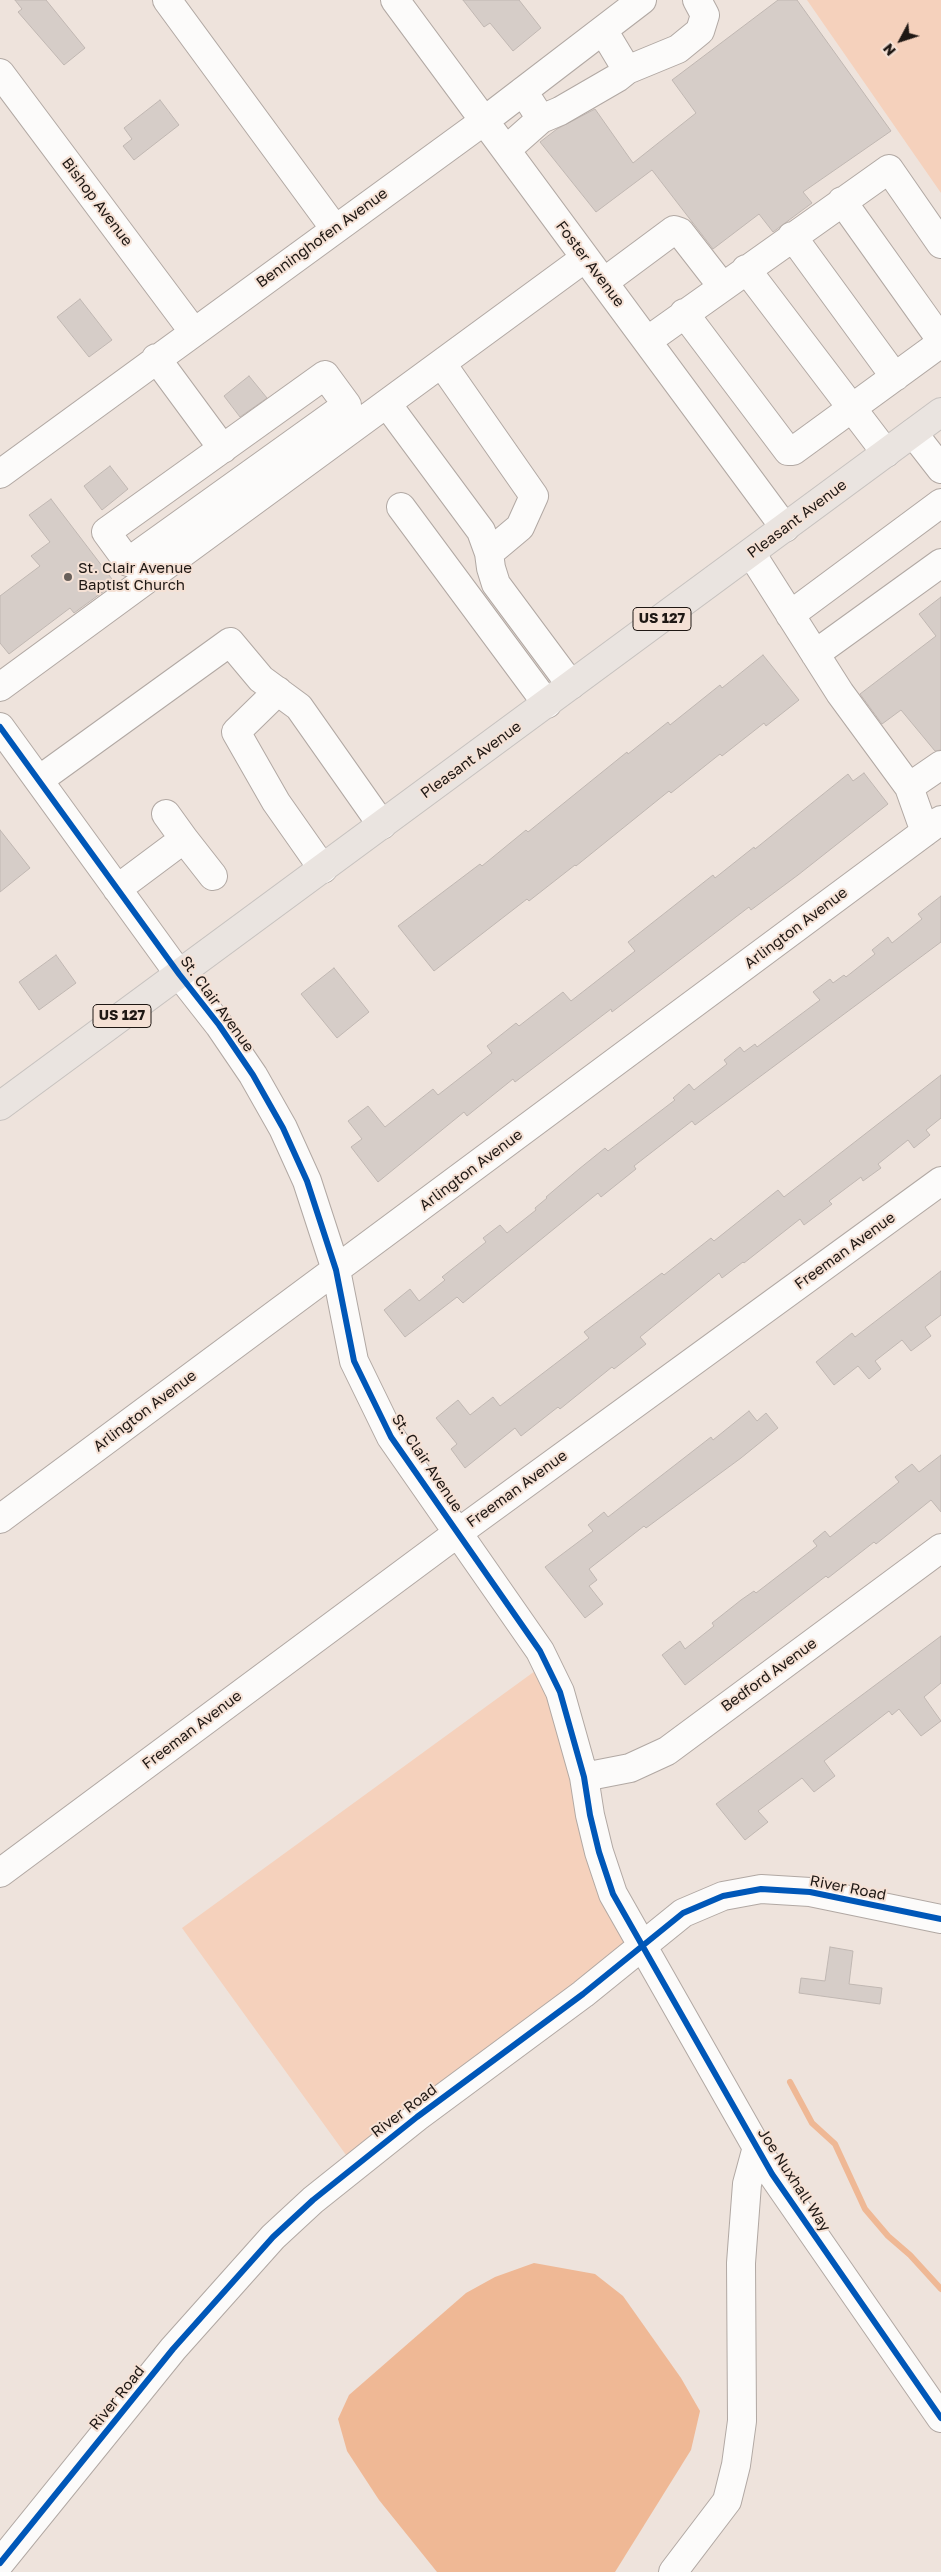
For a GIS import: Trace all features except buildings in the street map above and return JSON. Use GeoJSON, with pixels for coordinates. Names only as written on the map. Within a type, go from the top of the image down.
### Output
{"type":"FeatureCollection","features":[{"type":"Feature","properties":{"kind":"main road","name":"Pleasant Avenue"},"geometry":{"type":"LineString","coordinates":[[0,1106],[751,554],[941,412]]}},
{"type":"Feature","properties":{"kind":"street"},"geometry":{"type":"LineString","coordinates":[[167,0],[335,229]]}},
{"type":"Feature","properties":{"kind":"street","name":"Foster Avenue"},"geometry":{"type":"LineString","coordinates":[[395,0],[785,528]]}},
{"type":"Feature","properties":{"kind":"street"},"geometry":{"type":"LineString","coordinates":[[506,150],[541,119],[560,111],[617,78],[627,70],[678,49],[700,31],[705,15],[697,0]]}},
{"type":"Feature","properties":{"kind":"street","name":"Benninghofen Avenue"},"geometry":{"type":"LineString","coordinates":[[0,474],[193,330],[484,121],[603,30],[627,4]]}},
{"type":"Feature","properties":{"kind":"street"},"geometry":{"type":"LineString","coordinates":[[603,30],[627,70]]}},
{"type":"Feature","properties":{"kind":"street","name":"Bishop Avenue"},"geometry":{"type":"LineString","coordinates":[[0,73],[193,330]]}},
{"type":"Feature","properties":{"kind":"street"},"geometry":{"type":"LineString","coordinates":[[523,91],[541,119]]}},
{"type":"Feature","properties":{"kind":"street"},"geometry":{"type":"LineString","coordinates":[[647,341],[746,268],[889,169],[941,244]]}},
{"type":"Feature","properties":{"kind":"street"},"geometry":{"type":"LineString","coordinates":[[684,313],[788,451],[793,451],[941,342],[842,201]]}},
{"type":"Feature","properties":{"kind":"street"},"geometry":{"type":"LineString","coordinates":[[604,282],[674,230],[680,232],[722,286]]}},
{"type":"Feature","properties":{"kind":"street"},"geometry":{"type":"LineString","coordinates":[[792,236],[895,376]]}},
{"type":"Feature","properties":{"kind":"street"},"geometry":{"type":"LineString","coordinates":[[135,573],[387,404],[585,258]]}},
{"type":"Feature","properties":{"kind":"street"},"geometry":{"type":"LineString","coordinates":[[746,268],[886,453]]}},
{"type":"Feature","properties":{"kind":"street"},"geometry":{"type":"LineString","coordinates":[[156,358],[223,448]]}},
{"type":"Feature","properties":{"kind":"street"},"geometry":{"type":"LineString","coordinates":[[442,364],[534,496],[520,527],[489,553]]}},
{"type":"Feature","properties":{"kind":"street"},"geometry":{"type":"LineString","coordinates":[[0,687],[135,573],[347,405],[325,375],[106,532],[135,573]]}},
{"type":"Feature","properties":{"kind":"street"},"geometry":{"type":"LineString","coordinates":[[387,404],[481,531],[489,553],[496,584],[571,685]]}},
{"type":"Feature","properties":{"kind":"street"},"geometry":{"type":"LineString","coordinates":[[913,433],[941,469]]}},
{"type":"Feature","properties":{"kind":"street"},"geometry":{"type":"LineString","coordinates":[[790,615],[941,503]]}},
{"type":"Feature","properties":{"kind":"street"},"geometry":{"type":"LineString","coordinates":[[401,507],[547,704]]}},
{"type":"Feature","properties":{"kind":"street"},"geometry":{"type":"LineString","coordinates":[[751,554],[840,693],[909,787],[933,826]]}},
{"type":"Feature","properties":{"kind":"street"},"geometry":{"type":"LineString","coordinates":[[815,654],[941,563]]}},
{"type":"Feature","properties":{"kind":"street"},"geometry":{"type":"LineString","coordinates":[[39,780],[230,642],[261,679],[299,707],[382,825]]}},
{"type":"Feature","properties":{"kind":"street"},"geometry":{"type":"LineString","coordinates":[[278,691],[236,732],[276,802],[323,869]]}},
{"type":"Feature","properties":{"kind":"street","name":"St. Clair Avenue"},"geometry":{"type":"LineString","coordinates":[[3,739],[39,780],[179,974],[235,1047],[283,1128],[307,1182],[336,1270],[354,1362],[391,1437],[459,1532],[540,1651],[560,1692],[584,1777],[590,1815],[613,1894],[641,1945]]}},
{"type":"Feature","properties":{"kind":"street"},"geometry":{"type":"LineString","coordinates":[[909,787],[941,764]]}},
{"type":"Feature","properties":{"kind":"street"},"geometry":{"type":"LineString","coordinates":[[166,814],[213,876]]}},
{"type":"Feature","properties":{"kind":"street","name":"Arlington Avenue"},"geometry":{"type":"LineString","coordinates":[[0,1519],[933,826]]}},
{"type":"Feature","properties":{"kind":"street"},"geometry":{"type":"LineString","coordinates":[[117,889],[184,839]]}},
{"type":"Feature","properties":{"kind":"street","name":"Freeman Avenue"},"geometry":{"type":"LineString","coordinates":[[0,1873],[459,1532],[941,1181]]}},
{"type":"Feature","properties":{"kind":"street","name":"Bedford Avenue"},"geometry":{"type":"LineString","coordinates":[[584,1777],[630,1768],[667,1750],[941,1548]]}},
{"type":"Feature","properties":{"kind":"street","name":"River Road"},"geometry":{"type":"LineString","coordinates":[[0,2564],[173,2349],[273,2236],[313,2200],[416,2116],[583,1994],[641,1945],[683,1913],[723,1896],[761,1889],[810,1892],[941,1919]]}},
{"type":"Feature","properties":{"kind":"street","name":"Joe Nuxhall Way"},"geometry":{"type":"LineString","coordinates":[[641,1945],[778,2182],[941,2418]]}},
{"type":"Feature","properties":{"kind":"street"},"geometry":{"type":"LineString","coordinates":[[673,2572],[727,2501],[736,2465],[742,2421],[741,2263],[747,2184],[757,2147]]}},
{"type":"Feature","properties":{"kind":"shaded area"},"geometry":{"type":"Polygon","coordinates":[[[807,0],[941,0],[941,193],[807,0]]]}},
{"type":"Feature","properties":{"kind":"shaded area"},"geometry":{"type":"Polygon","coordinates":[[[546,1663],[641,1945],[354,2166],[182,1928],[546,1663]]]}},
{"type":"Feature","properties":{"kind":"shaded area"},"geometry":{"type":"Polygon","coordinates":[[[534,2263],[595,2274],[623,2296],[681,2378],[700,2411],[691,2450],[615,2572],[437,2572],[379,2500],[347,2451],[338,2419],[349,2395],[466,2293],[495,2277],[534,2263]]]}},
{"type":"Feature","properties":{"kind":"waterway"},"geometry":{"type":"LineString","coordinates":[[790,2082],[812,2123],[835,2144],[865,2209],[888,2236],[910,2255],[941,2289]]}},
{"type":"Feature","properties":{"kind":"cycle path"},"geometry":{"type":"LineString","coordinates":[[0,727],[179,974],[219,1025],[253,1075],[283,1128],[307,1181],[336,1270],[354,1361],[391,1437],[540,1651],[560,1692],[584,1777],[590,1815],[599,1852],[613,1894],[772,2174],[941,2418]]}},
{"type":"Feature","properties":{"kind":"cycle path"},"geometry":{"type":"LineString","coordinates":[[0,2563],[173,2349],[273,2237],[313,2200],[417,2117],[583,1994],[683,1913],[723,1896],[761,1889],[810,1892],[941,1919]]}},
{"type":"Feature","properties":{"kind":"place","name":"St. Clair Avenue Baptist Church"},"geometry":{"type":"Point","coordinates":[68,577]}}]}
